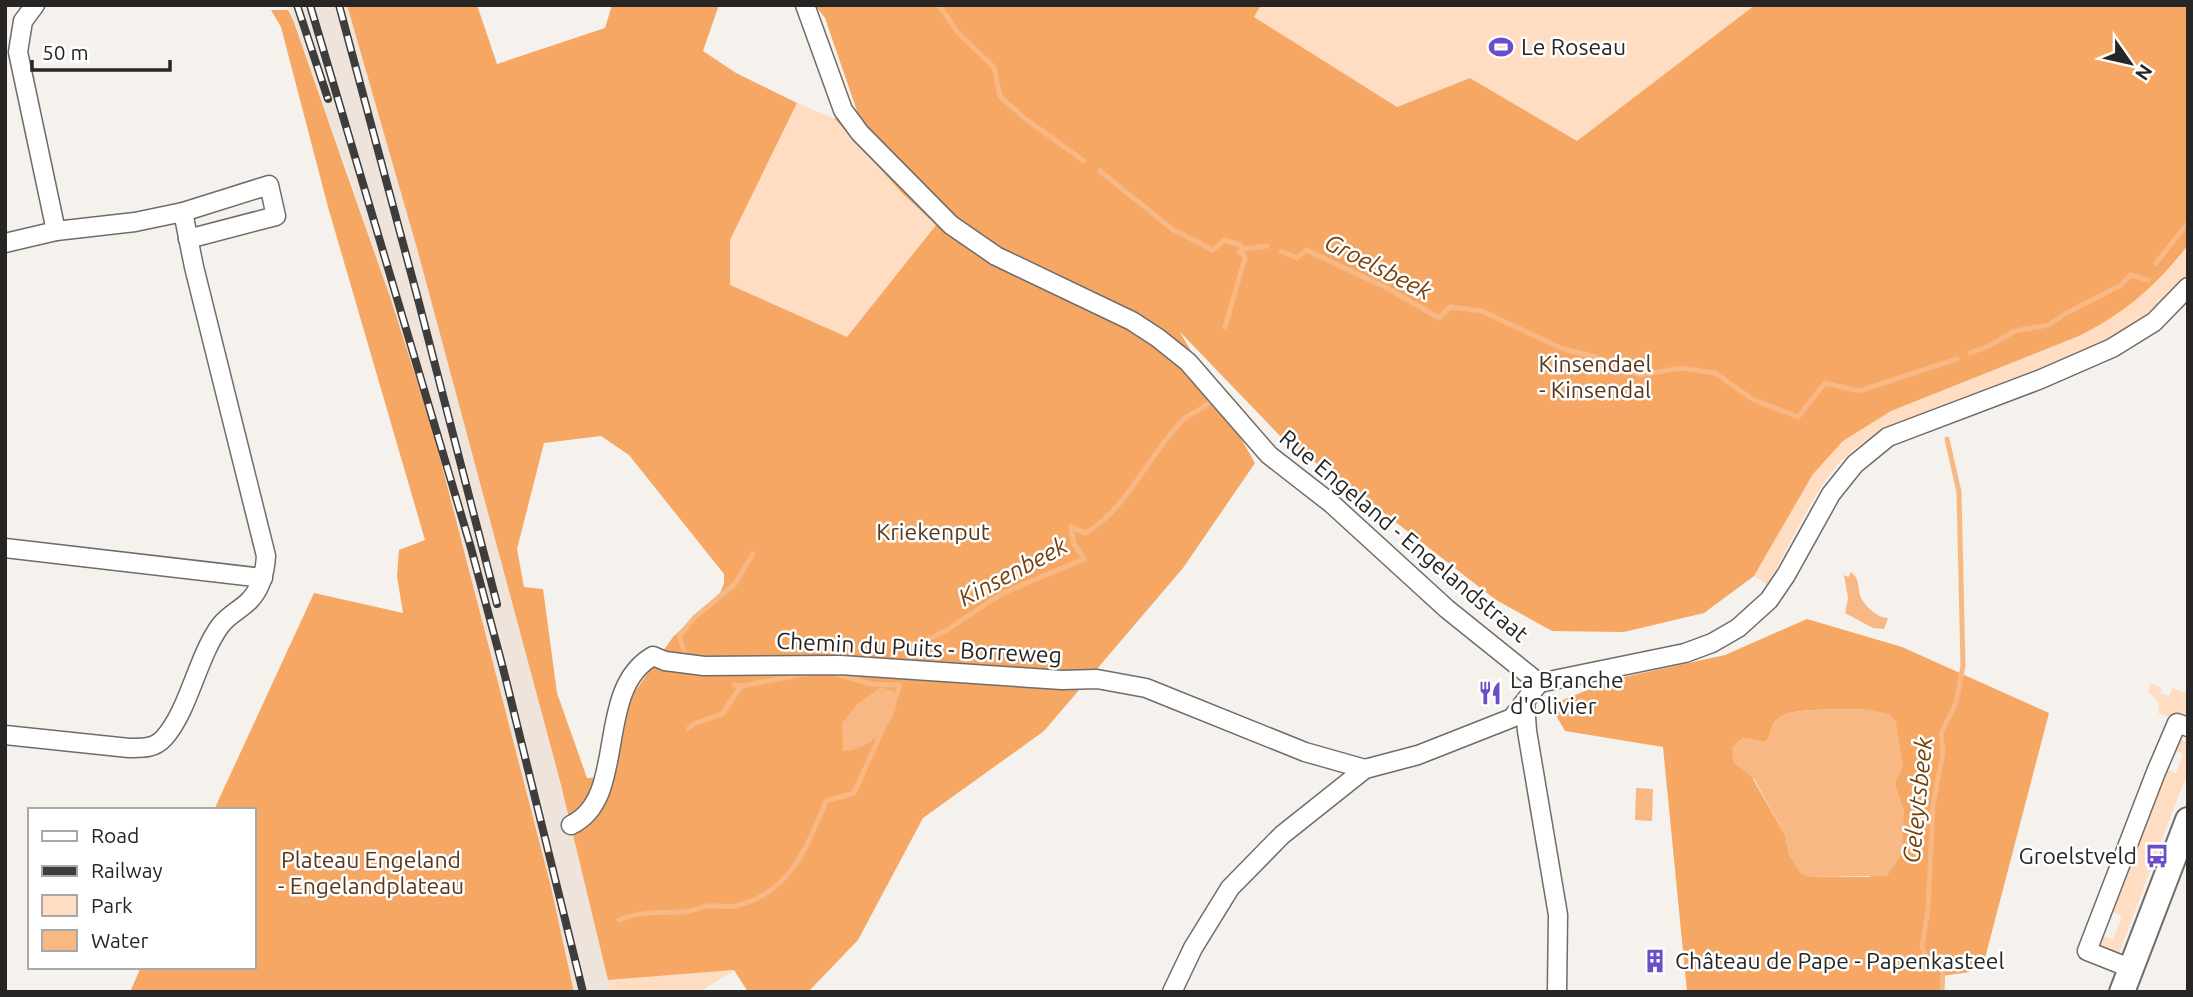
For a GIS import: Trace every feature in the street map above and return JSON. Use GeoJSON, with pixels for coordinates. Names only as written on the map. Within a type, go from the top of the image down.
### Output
{"type":"FeatureCollection","features":[{"type":"Feature","properties":{"kind":"main road"},"geometry":{"type":"LineString","coordinates":[[2122,992],[2185,833]]}},
{"type":"Feature","properties":{"kind":"street"},"geometry":{"type":"LineString","coordinates":[[35,5],[23,21],[18,51],[55,231]]}},
{"type":"Feature","properties":{"kind":"street","name":"Rue Engeland - Engelandstraat"},"geometry":{"type":"LineString","coordinates":[[805,5],[844,110],[860,133],[951,225],[996,256],[1132,321],[1158,338],[1188,362],[1269,455],[1332,504],[1447,609],[1539,683]]}},
{"type":"Feature","properties":{"kind":"street"},"geometry":{"type":"LineString","coordinates":[[5,243],[55,231],[135,222],[183,212],[269,185],[276,216],[188,239]]}},
{"type":"Feature","properties":{"kind":"street"},"geometry":{"type":"LineString","coordinates":[[5,735],[129,748],[156,745],[169,732],[219,627],[250,601],[263,578],[266,556],[183,212]]}},
{"type":"Feature","properties":{"kind":"street"},"geometry":{"type":"LineString","coordinates":[[1172,992],[1217,906],[1239,878],[1282,835],[1365,769],[1418,755],[1512,718],[1539,683],[1685,653],[1712,643],[1738,628],[1769,600],[1787,575],[1831,494],[1855,464],[1888,437],[2041,379],[2112,348],[2154,322],[2188,287]]}},
{"type":"Feature","properties":{"kind":"street"},"geometry":{"type":"LineString","coordinates":[[5,548],[263,578]]}},
{"type":"Feature","properties":{"kind":"street","name":"Chemin du Puits - Borreweg"},"geometry":{"type":"LineString","coordinates":[[571,825],[589,813],[596,799],[605,775],[622,693],[641,663],[653,656],[665,661],[704,666],[840,665],[1123,682],[1146,688],[1305,752],[1365,769]]}},
{"type":"Feature","properties":{"kind":"street"},"geometry":{"type":"LineString","coordinates":[[1525,703],[1558,915],[1558,992]]}},
{"type":"Feature","properties":{"kind":"street"},"geometry":{"type":"LineString","coordinates":[[2130,968],[2087,951],[2142,805],[2177,723],[2188,727]]}},
{"type":"Feature","properties":{"kind":"shaded area"},"geometry":{"type":"Polygon","coordinates":[[[286,5],[347,5],[418,252],[560,781],[611,992],[574,992],[550,883],[433,430],[347,170],[286,5]]]}},
{"type":"Feature","properties":{"kind":"green space"},"geometry":{"type":"Polygon","coordinates":[[[347,5],[477,5],[497,64],[605,28],[612,5],[719,5],[703,51],[736,73],[797,103],[730,240],[730,285],[847,337],[936,225],[903,194],[834,118],[859,117],[825,18],[815,5],[1261,5],[1254,17],[1397,107],[1470,78],[1577,141],[1755,5],[2188,5],[2188,245],[2139,297],[2111,318],[2079,336],[1891,411],[1843,441],[1813,474],[1754,576],[1704,613],[1624,632],[1552,631],[1496,600],[1353,489],[1286,442],[1180,332],[1255,463],[1183,568],[1044,731],[923,818],[858,940],[808,992],[748,992],[734,970],[608,980],[560,781],[418,252],[347,5]],[[601,436],[544,443],[517,549],[524,587],[543,589],[557,693],[587,778],[611,777],[629,700],[673,637],[720,593],[724,584],[724,574],[629,455],[601,436]]]}},
{"type":"Feature","properties":{"kind":"green space","name":"Le Roseau"},"geometry":{"type":"Polygon","coordinates":[[[1226,5],[1755,5],[1577,141],[1470,78],[1397,107],[1254,17],[1226,5]]]}},
{"type":"Feature","properties":{"kind":"green space","name":"Plateau Engeland - Engelandplateau"},"geometry":{"type":"Polygon","coordinates":[[[271,10],[288,10],[293,20],[391,300],[433,431],[550,883],[574,992],[130,992],[140,969],[256,969],[256,808],[215,808],[314,593],[403,613],[397,576],[399,550],[425,540],[328,207],[281,27],[271,10]]]}},
{"type":"Feature","properties":{"kind":"green space"},"geometry":{"type":"Polygon","coordinates":[[[797,103],[834,118],[903,194],[936,225],[847,337],[730,285],[730,240],[797,103]]]}},
{"type":"Feature","properties":{"kind":"green space"},"geometry":{"type":"Polygon","coordinates":[[[2188,245],[2188,273],[2166,297],[2121,332],[2093,348],[1911,418],[1857,447],[1842,460],[1821,488],[1768,585],[1754,576],[1813,474],[1843,441],[1891,411],[2079,336],[2111,318],[2139,297],[2188,245]]]}},
{"type":"Feature","properties":{"kind":"green space"},"geometry":{"type":"Polygon","coordinates":[[[1807,619],[1902,647],[2049,713],[1984,962],[1970,972],[1941,976],[1941,992],[1687,992],[1663,747],[1565,731],[1550,705],[1615,679],[1725,655],[1807,619]],[[1870,710],[1794,712],[1786,714],[1774,723],[1765,742],[1742,738],[1753,779],[1785,835],[1790,857],[1808,877],[1870,877],[1904,813],[1870,710]]]}},
{"type":"Feature","properties":{"kind":"green space"},"geometry":{"type":"Polygon","coordinates":[[[2151,683],[2162,688],[2160,693],[2169,696],[2172,688],[2188,694],[2188,719],[2173,714],[2171,718],[2158,713],[2159,703],[2148,692],[2151,683]]]}},
{"type":"Feature","properties":{"kind":"green space"},"geometry":{"type":"Polygon","coordinates":[[[2174,737],[2188,742],[2188,771],[2118,956],[2095,948],[2100,935],[2113,939],[2122,916],[2108,910],[2163,768],[2176,773],[2183,754],[2170,748],[2174,737]]]}},
{"type":"Feature","properties":{"kind":"green space"},"geometry":{"type":"Polygon","coordinates":[[[735,970],[699,992],[611,992],[608,980],[735,970]]]}},
{"type":"Feature","properties":{"kind":"water"},"geometry":{"type":"Polygon","coordinates":[[[1851,572],[1858,581],[1861,598],[1866,605],[1876,614],[1888,618],[1884,629],[1873,628],[1845,613],[1848,598],[1844,575],[1848,577],[1851,572]]]}},
{"type":"Feature","properties":{"kind":"water"},"geometry":{"type":"Polygon","coordinates":[[[881,687],[893,691],[896,699],[896,707],[889,723],[876,737],[860,748],[843,751],[842,723],[857,704],[881,687]]]}},
{"type":"Feature","properties":{"kind":"water"},"geometry":{"type":"Polygon","coordinates":[[[1838,709],[1890,714],[1896,722],[1903,767],[1895,784],[1904,813],[1903,835],[1901,856],[1887,876],[1808,877],[1801,874],[1790,857],[1785,835],[1754,779],[1733,762],[1732,747],[1742,738],[1765,742],[1779,718],[1795,712],[1838,709]]]}},
{"type":"Feature","properties":{"kind":"water"},"geometry":{"type":"Polygon","coordinates":[[[1636,788],[1653,789],[1652,821],[1635,820],[1636,788]]]}},
{"type":"Feature","properties":{"kind":"waterway","name":"Groelsbeek"},"geometry":{"type":"LineString","coordinates":[[939,5],[958,33],[994,67],[1000,96],[1023,117],[1084,161]]}},
{"type":"Feature","properties":{"kind":"waterway","name":"Groelsbeek"},"geometry":{"type":"LineString","coordinates":[[1100,171],[1172,229],[1213,250],[1224,240],[1244,249],[1267,246]]}},
{"type":"Feature","properties":{"kind":"waterway","name":"Geleytsbeek"},"geometry":{"type":"LineString","coordinates":[[2156,263],[2188,223]]}},
{"type":"Feature","properties":{"kind":"waterway","name":"Kinsenbeek"},"geometry":{"type":"LineString","coordinates":[[1225,327],[1245,258],[1244,254],[1239,252],[1244,249]]}},
{"type":"Feature","properties":{"kind":"waterway","name":"Groelsbeek"},"geometry":{"type":"LineString","coordinates":[[1281,251],[1297,258],[1306,250],[1389,289],[1439,318],[1450,307],[1482,311],[1563,349],[1596,357],[1640,375],[1681,368],[1715,373],[1754,400],[1798,417],[1825,383],[1859,391],[1957,359]]}},
{"type":"Feature","properties":{"kind":"waterway","name":"Groelsbeek"},"geometry":{"type":"LineString","coordinates":[[1970,353],[2015,331],[2049,325],[2121,285],[2130,275],[2148,280]]}},
{"type":"Feature","properties":{"kind":"waterway","name":"Kinsenbeek"},"geometry":{"type":"LineString","coordinates":[[910,657],[913,647],[945,631],[1003,593],[1084,559],[1074,544],[1071,527],[1086,533],[1101,522],[1115,509],[1182,421],[1213,399]]}},
{"type":"Feature","properties":{"kind":"waterway","name":"Geleytsbeek"},"geometry":{"type":"LineString","coordinates":[[1942,991],[1943,966],[1928,960],[1922,947],[1928,909],[1933,804],[1943,753],[1941,733],[1956,703],[1963,666],[1959,492],[1947,439]]}},
{"type":"Feature","properties":{"kind":"waterway"},"geometry":{"type":"LineString","coordinates":[[684,651],[679,636],[694,618],[735,584],[753,554]]}},
{"type":"Feature","properties":{"kind":"waterway"},"geometry":{"type":"LineString","coordinates":[[830,672],[871,684],[900,685],[893,704]]}},
{"type":"Feature","properties":{"kind":"waterway"},"geometry":{"type":"LineString","coordinates":[[734,685],[810,673]]}},
{"type":"Feature","properties":{"kind":"waterway"},"geometry":{"type":"LineString","coordinates":[[688,729],[693,724],[722,714],[741,686]]}},
{"type":"Feature","properties":{"kind":"waterway","name":"Kinsenbeek"},"geometry":{"type":"LineString","coordinates":[[619,920],[642,914],[685,912],[708,906],[735,906],[770,891],[794,867],[826,801],[854,793],[887,720]]}},
{"type":"Feature","properties":{"kind":"railway"},"geometry":{"type":"LineString","coordinates":[[297,5],[328,99]]}},
{"type":"Feature","properties":{"kind":"railway"},"geometry":{"type":"LineString","coordinates":[[310,5],[471,548],[583,992]]}},
{"type":"Feature","properties":{"kind":"railway"},"geometry":{"type":"LineString","coordinates":[[339,5],[497,604]]}},
{"type":"Feature","properties":{"kind":"place","name":"Le Roseau"},"geometry":{"type":"Point","coordinates":[1501,47]}},
{"type":"Feature","properties":{"kind":"place","name":"La Branche d'Olivier"},"geometry":{"type":"Point","coordinates":[1490,693]}},
{"type":"Feature","properties":{"kind":"place","name":"Groelstveld"},"geometry":{"type":"Point","coordinates":[2157,856]}},
{"type":"Feature","properties":{"kind":"place","name":"Château de Pape - Papenkasteel"},"geometry":{"type":"Point","coordinates":[1655,961]}},
{"type":"Feature","properties":{"kind":"park label","name":"Kinsendael - Kinsendal"},"geometry":{"type":"Point","coordinates":[1595,377]}},
{"type":"Feature","properties":{"kind":"park label","name":"Kriekenput"},"geometry":{"type":"Point","coordinates":[933,532]}}]}
